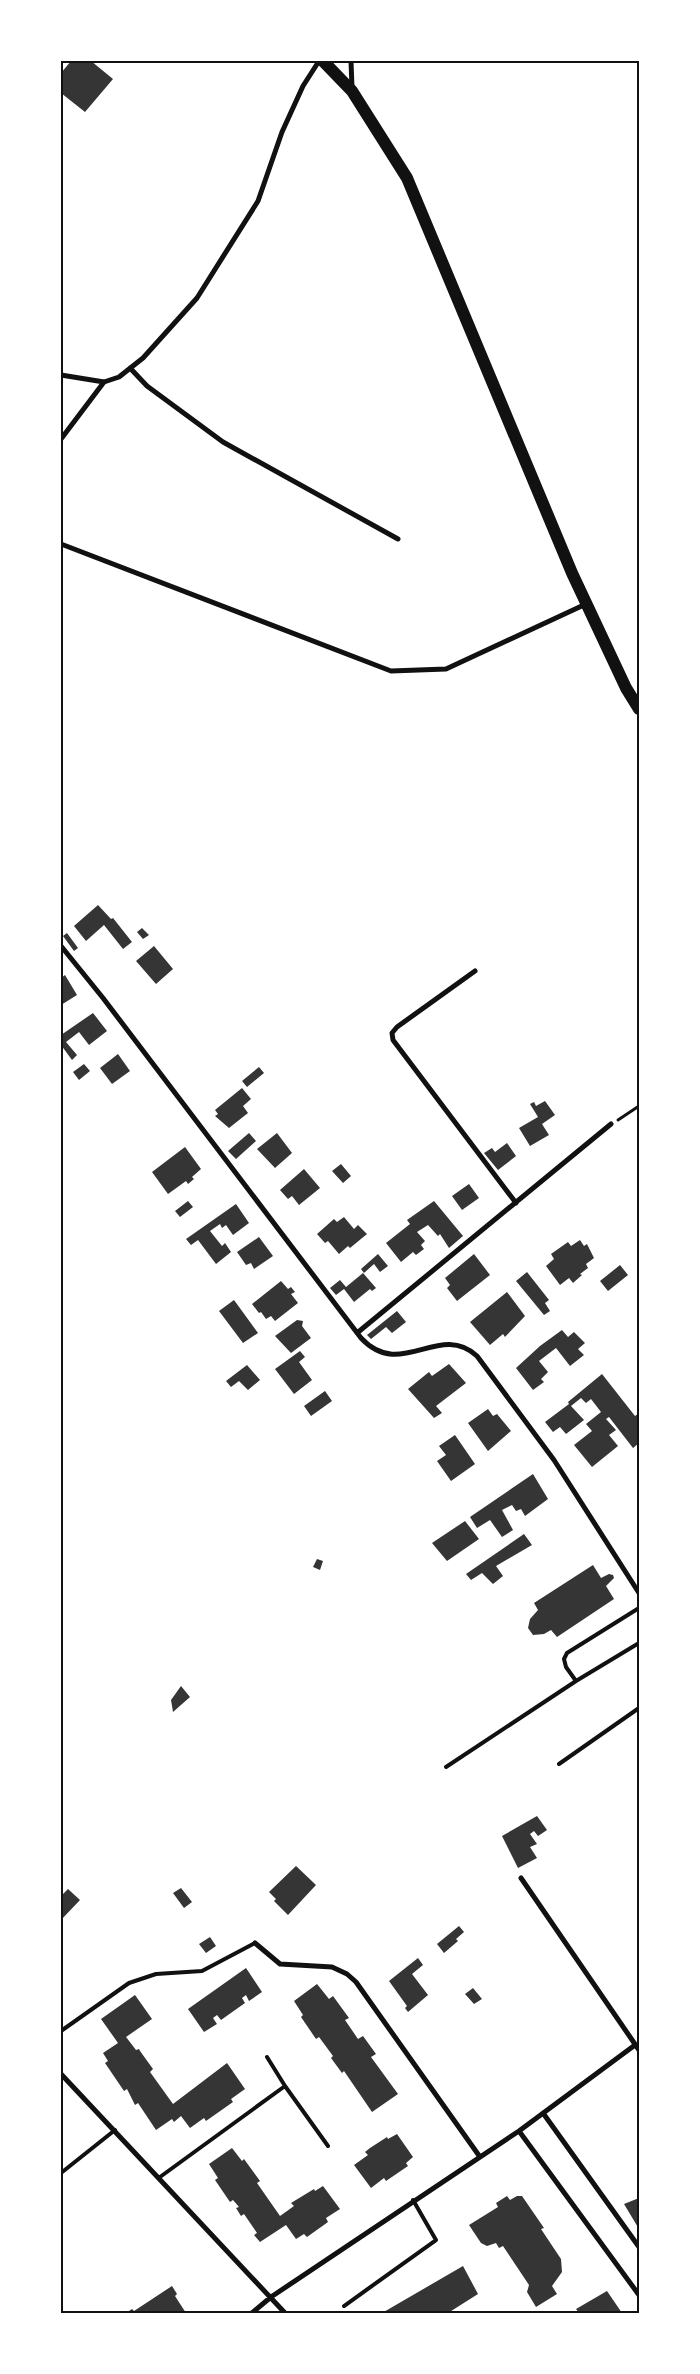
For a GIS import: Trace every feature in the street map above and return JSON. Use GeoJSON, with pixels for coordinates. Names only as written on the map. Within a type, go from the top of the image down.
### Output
{"type":"FeatureCollection","features":[{"type":"Feature","properties":{"kind":"main road"},"geometry":{"type":"LineString","coordinates":[[323,61],[352,91],[407,178],[587,604],[639,709]]}},
{"type":"Feature","properties":{"kind":"street"},"geometry":{"type":"LineString","coordinates":[[61,375],[104,382],[119,378],[143,358],[197,298],[258,201],[282,132],[303,86],[319,61]]}},
{"type":"Feature","properties":{"kind":"street"},"geometry":{"type":"LineString","coordinates":[[351,61],[352,91]]}},
{"type":"Feature","properties":{"kind":"street"},"geometry":{"type":"LineString","coordinates":[[130,368],[147,386],[223,442],[398,539]]}},
{"type":"Feature","properties":{"kind":"street"},"geometry":{"type":"LineString","coordinates":[[61,439],[104,382]]}},
{"type":"Feature","properties":{"kind":"street"},"geometry":{"type":"LineString","coordinates":[[61,544],[390,672],[446,669],[587,604]]}},
{"type":"Feature","properties":{"kind":"street"},"geometry":{"type":"LineString","coordinates":[[61,946],[109,1006],[368,1346],[388,1354],[402,1355],[432,1346],[453,1344],[462,1346],[476,1356],[554,1460],[639,1593]]}},
{"type":"Feature","properties":{"kind":"street"},"geometry":{"type":"LineString","coordinates":[[475,971],[397,1027],[392,1034],[393,1040],[516,1203]]}},
{"type":"Feature","properties":{"kind":"street"},"geometry":{"type":"LineString","coordinates":[[357,1333],[611,1124]]}},
{"type":"Feature","properties":{"kind":"street"},"geometry":{"type":"LineString","coordinates":[[252,2313],[271,2297],[413,2200],[480,2157],[637,2047],[521,1878]]}},
{"type":"Feature","properties":{"kind":"street"},"geometry":{"type":"LineString","coordinates":[[255,1943],[280,1964],[332,1967],[347,1974],[356,1982],[480,2157]]}},
{"type":"Feature","properties":{"kind":"street"},"geometry":{"type":"LineString","coordinates":[[61,2074],[160,2177],[285,2313]]}},
{"type":"Feature","properties":{"kind":"street"},"geometry":{"type":"LineString","coordinates":[[543,2113],[639,2247]]}},
{"type":"Feature","properties":{"kind":"street"},"geometry":{"type":"LineString","coordinates":[[519,2130],[639,2295]]}},
{"type":"Feature","properties":{"kind":"lane"},"geometry":{"type":"LineString","coordinates":[[576,1681],[566,1667],[564,1659],[567,1654],[639,1608]]}},
{"type":"Feature","properties":{"kind":"lane"},"geometry":{"type":"LineString","coordinates":[[446,1767],[576,1681],[639,1643]]}},
{"type":"Feature","properties":{"kind":"lane"},"geometry":{"type":"LineString","coordinates":[[559,1764],[639,1708]]}},
{"type":"Feature","properties":{"kind":"lane"},"geometry":{"type":"LineString","coordinates":[[61,2031],[129,1983],[156,1974],[202,1971],[255,1943]]}},
{"type":"Feature","properties":{"kind":"lane"},"geometry":{"type":"LineString","coordinates":[[267,2057],[285,2086],[328,2146]]}},
{"type":"Feature","properties":{"kind":"lane"},"geometry":{"type":"LineString","coordinates":[[160,2177],[285,2086]]}},
{"type":"Feature","properties":{"kind":"lane"},"geometry":{"type":"LineString","coordinates":[[61,2173],[115,2130]]}},
{"type":"Feature","properties":{"kind":"lane"},"geometry":{"type":"LineString","coordinates":[[344,2306],[436,2240],[413,2200]]}},
{"type":"Feature","properties":{"kind":"path"},"geometry":{"type":"LineString","coordinates":[[611,1124],[639,1106]]}},
{"type":"Feature","properties":{"kind":"building"},"geometry":{"type":"Polygon","coordinates":[[[71,61],[91,61],[113,79],[85,112],[61,93],[61,73],[71,61]]]}},
{"type":"Feature","properties":{"kind":"building"},"geometry":{"type":"Polygon","coordinates":[[[98,905],[111,919],[113,918],[132,942],[123,949],[104,925],[86,941],[74,926],[98,905]]]}},
{"type":"Feature","properties":{"kind":"building"},"geometry":{"type":"Polygon","coordinates":[[[142,928],[149,935],[143,939],[137,932],[142,928]]]}},
{"type":"Feature","properties":{"kind":"building"},"geometry":{"type":"Polygon","coordinates":[[[67,933],[78,948],[74,951],[63,936],[67,933]]]}},
{"type":"Feature","properties":{"kind":"building"},"geometry":{"type":"Polygon","coordinates":[[[154,946],[173,969],[156,984],[136,961],[154,946]]]}},
{"type":"Feature","properties":{"kind":"building"},"geometry":{"type":"Polygon","coordinates":[[[65,975],[77,995],[61,1005],[61,978],[65,975]]]}},
{"type":"Feature","properties":{"kind":"building"},"geometry":{"type":"Polygon","coordinates":[[[93,1013],[107,1031],[89,1045],[79,1032],[66,1042],[77,1055],[72,1060],[61,1045],[61,1035],[93,1013]]]}},
{"type":"Feature","properties":{"kind":"building"},"geometry":{"type":"Polygon","coordinates":[[[118,1054],[130,1071],[112,1084],[100,1068],[118,1054]]]}},
{"type":"Feature","properties":{"kind":"building"},"geometry":{"type":"Polygon","coordinates":[[[84,1064],[90,1071],[79,1080],[73,1072],[84,1064]]]}},
{"type":"Feature","properties":{"kind":"building"},"geometry":{"type":"Polygon","coordinates":[[[259,1067],[264,1073],[247,1087],[242,1081],[259,1067]]]}},
{"type":"Feature","properties":{"kind":"building"},"geometry":{"type":"Polygon","coordinates":[[[242,1088],[251,1099],[243,1106],[248,1113],[229,1128],[215,1116],[218,1114],[215,1110],[242,1088]]]}},
{"type":"Feature","properties":{"kind":"building"},"geometry":{"type":"Polygon","coordinates":[[[545,1101],[555,1115],[542,1124],[549,1135],[530,1146],[519,1128],[538,1117],[530,1104],[534,1102],[536,1106],[545,1101]]]}},
{"type":"Feature","properties":{"kind":"building"},"geometry":{"type":"Polygon","coordinates":[[[249,1133],[256,1141],[236,1159],[228,1151],[249,1133]]]}},
{"type":"Feature","properties":{"kind":"building"},"geometry":{"type":"Polygon","coordinates":[[[277,1133],[292,1153],[275,1168],[257,1149],[277,1133]]]}},
{"type":"Feature","properties":{"kind":"building"},"geometry":{"type":"Polygon","coordinates":[[[507,1143],[516,1156],[498,1170],[484,1153],[492,1148],[495,1152],[507,1143]]]}},
{"type":"Feature","properties":{"kind":"building"},"geometry":{"type":"Polygon","coordinates":[[[185,1147],[201,1169],[192,1177],[194,1179],[188,1184],[186,1181],[168,1194],[152,1172],[185,1147]]]}},
{"type":"Feature","properties":{"kind":"building"},"geometry":{"type":"Polygon","coordinates":[[[341,1164],[351,1176],[343,1183],[332,1171],[341,1164]]]}},
{"type":"Feature","properties":{"kind":"building"},"geometry":{"type":"Polygon","coordinates":[[[304,1169],[320,1188],[299,1205],[292,1196],[288,1199],[280,1190],[304,1169]]]}},
{"type":"Feature","properties":{"kind":"building"},"geometry":{"type":"Polygon","coordinates":[[[469,1184],[479,1198],[462,1210],[452,1196],[469,1184]]]}},
{"type":"Feature","properties":{"kind":"building"},"geometry":{"type":"Polygon","coordinates":[[[188,1201],[193,1207],[180,1217],[175,1211],[188,1201]]]}},
{"type":"Feature","properties":{"kind":"building"},"geometry":{"type":"Polygon","coordinates":[[[434,1201],[463,1236],[449,1248],[440,1234],[438,1236],[428,1225],[417,1232],[425,1241],[421,1245],[424,1249],[416,1255],[413,1252],[401,1262],[386,1243],[410,1224],[407,1220],[434,1201]]]}},
{"type":"Feature","properties":{"kind":"building"},"geometry":{"type":"Polygon","coordinates":[[[236,1204],[249,1223],[233,1235],[226,1225],[222,1228],[220,1224],[210,1231],[222,1246],[225,1243],[231,1252],[216,1264],[198,1240],[191,1245],[186,1239],[236,1204]]]}},
{"type":"Feature","properties":{"kind":"building"},"geometry":{"type":"Polygon","coordinates":[[[344,1217],[354,1229],[358,1225],[367,1234],[350,1248],[348,1246],[339,1254],[328,1241],[325,1243],[317,1234],[334,1219],[337,1222],[344,1217]]]}},
{"type":"Feature","properties":{"kind":"building"},"geometry":{"type":"Polygon","coordinates":[[[259,1237],[273,1256],[254,1269],[251,1263],[246,1265],[237,1252],[259,1237]]]}},
{"type":"Feature","properties":{"kind":"building"},"geometry":{"type":"Polygon","coordinates":[[[580,1240],[584,1246],[587,1244],[594,1258],[586,1264],[588,1268],[573,1283],[569,1278],[560,1285],[546,1266],[554,1259],[551,1254],[568,1242],[571,1246],[580,1240]]]}},
{"type":"Feature","properties":{"kind":"building"},"geometry":{"type":"Polygon","coordinates":[[[378,1254],[388,1266],[380,1272],[374,1264],[364,1273],[361,1269],[378,1254]]]}},
{"type":"Feature","properties":{"kind":"building"},"geometry":{"type":"Polygon","coordinates":[[[474,1254],[490,1275],[457,1301],[447,1288],[450,1285],[445,1278],[474,1254]]]}},
{"type":"Feature","properties":{"kind":"building"},"geometry":{"type":"Polygon","coordinates":[[[620,1265],[628,1275],[608,1291],[600,1281],[620,1265]]]}},
{"type":"Feature","properties":{"kind":"building"},"geometry":{"type":"Polygon","coordinates":[[[527,1272],[549,1300],[545,1303],[550,1311],[544,1315],[516,1281],[527,1272]]]}},
{"type":"Feature","properties":{"kind":"building"},"geometry":{"type":"Polygon","coordinates":[[[363,1273],[376,1288],[372,1291],[370,1289],[354,1302],[344,1289],[336,1295],[330,1288],[340,1280],[346,1287],[363,1273]]]}},
{"type":"Feature","properties":{"kind":"building"},"geometry":{"type":"Polygon","coordinates":[[[281,1281],[288,1289],[291,1287],[295,1292],[291,1294],[298,1303],[275,1321],[271,1316],[266,1319],[252,1304],[281,1281]]]}},
{"type":"Feature","properties":{"kind":"building"},"geometry":{"type":"Polygon","coordinates":[[[507,1292],[525,1316],[505,1337],[503,1334],[490,1345],[470,1322],[507,1292]]]}},
{"type":"Feature","properties":{"kind":"building"},"geometry":{"type":"Polygon","coordinates":[[[234,1300],[258,1333],[243,1343],[219,1311],[234,1300]]]}},
{"type":"Feature","properties":{"kind":"building"},"geometry":{"type":"Polygon","coordinates":[[[397,1311],[406,1322],[392,1333],[386,1327],[371,1339],[367,1335],[397,1311]]]}},
{"type":"Feature","properties":{"kind":"building"},"geometry":{"type":"Polygon","coordinates":[[[297,1320],[303,1321],[302,1326],[311,1338],[291,1353],[275,1336],[297,1320]]]}},
{"type":"Feature","properties":{"kind":"building"},"geometry":{"type":"Polygon","coordinates":[[[562,1330],[568,1337],[574,1332],[585,1343],[578,1349],[584,1355],[570,1366],[556,1348],[539,1361],[548,1372],[541,1379],[544,1382],[533,1390],[516,1368],[540,1346],[562,1330]]]}},
{"type":"Feature","properties":{"kind":"building"},"geometry":{"type":"Polygon","coordinates":[[[300,1351],[305,1357],[299,1362],[312,1380],[294,1394],[275,1369],[300,1351]]]}},
{"type":"Feature","properties":{"kind":"building"},"geometry":{"type":"Polygon","coordinates":[[[449,1364],[466,1383],[436,1406],[442,1413],[434,1418],[408,1389],[429,1372],[432,1376],[449,1364]]]}},
{"type":"Feature","properties":{"kind":"building"},"geometry":{"type":"Polygon","coordinates":[[[247,1365],[260,1380],[248,1390],[239,1381],[231,1387],[226,1381],[247,1365]]]}},
{"type":"Feature","properties":{"kind":"building"},"geometry":{"type":"Polygon","coordinates":[[[602,1374],[635,1416],[639,1413],[639,1443],[633,1448],[609,1417],[606,1419],[616,1430],[609,1435],[618,1446],[592,1467],[574,1445],[592,1431],[586,1424],[601,1412],[591,1399],[586,1403],[581,1398],[571,1406],[584,1420],[566,1434],[560,1427],[553,1432],[545,1422],[569,1404],[568,1402],[602,1374]]]}},
{"type":"Feature","properties":{"kind":"building"},"geometry":{"type":"Polygon","coordinates":[[[325,1391],[332,1401],[311,1416],[304,1406],[325,1391]]]}},
{"type":"Feature","properties":{"kind":"building"},"geometry":{"type":"Polygon","coordinates":[[[488,1409],[493,1416],[497,1414],[511,1431],[488,1451],[468,1423],[488,1409]]]}},
{"type":"Feature","properties":{"kind":"building"},"geometry":{"type":"Polygon","coordinates":[[[455,1435],[475,1464],[451,1481],[437,1461],[446,1455],[439,1446],[455,1435]]]}},
{"type":"Feature","properties":{"kind":"building"},"geometry":{"type":"Polygon","coordinates":[[[533,1474],[548,1499],[525,1516],[521,1509],[516,1511],[512,1505],[502,1510],[513,1530],[502,1537],[490,1520],[477,1528],[470,1517],[533,1474]]]}},
{"type":"Feature","properties":{"kind":"building"},"geometry":{"type":"Polygon","coordinates":[[[465,1521],[479,1539],[447,1561],[432,1543],[465,1521]]]}},
{"type":"Feature","properties":{"kind":"building"},"geometry":{"type":"Polygon","coordinates":[[[524,1534],[532,1545],[496,1566],[503,1576],[493,1584],[482,1573],[471,1580],[466,1574],[524,1534]]]}},
{"type":"Feature","properties":{"kind":"building"},"geometry":{"type":"Polygon","coordinates":[[[317,1559],[323,1561],[320,1570],[313,1567],[317,1559]]]}},
{"type":"Feature","properties":{"kind":"building"},"geometry":{"type":"Polygon","coordinates":[[[593,1565],[601,1578],[609,1574],[613,1575],[614,1578],[606,1586],[614,1599],[557,1637],[551,1630],[544,1634],[533,1635],[528,1628],[530,1619],[538,1610],[534,1603],[593,1565]]]}},
{"type":"Feature","properties":{"kind":"building"},"geometry":{"type":"Polygon","coordinates":[[[181,1686],[190,1697],[173,1712],[171,1700],[181,1686]]]}},
{"type":"Feature","properties":{"kind":"building"},"geometry":{"type":"Polygon","coordinates":[[[537,1816],[547,1830],[538,1836],[534,1831],[530,1834],[537,1844],[530,1847],[537,1858],[518,1868],[502,1836],[537,1816]]]}},
{"type":"Feature","properties":{"kind":"building"},"geometry":{"type":"Polygon","coordinates":[[[296,1866],[316,1885],[288,1915],[274,1901],[276,1899],[269,1892],[296,1866]]]}},
{"type":"Feature","properties":{"kind":"building"},"geometry":{"type":"Polygon","coordinates":[[[181,1888],[192,1902],[184,1908],[173,1893],[181,1888]]]}},
{"type":"Feature","properties":{"kind":"building"},"geometry":{"type":"Polygon","coordinates":[[[68,1889],[80,1900],[61,1920],[61,1896],[68,1889]]]}},
{"type":"Feature","properties":{"kind":"building"},"geometry":{"type":"Polygon","coordinates":[[[459,1926],[464,1932],[456,1939],[458,1941],[444,1953],[437,1944],[459,1926]]]}},
{"type":"Feature","properties":{"kind":"building"},"geometry":{"type":"Polygon","coordinates":[[[210,1937],[216,1946],[206,1953],[199,1944],[210,1937]]]}},
{"type":"Feature","properties":{"kind":"building"},"geometry":{"type":"Polygon","coordinates":[[[418,1958],[423,1965],[412,1974],[428,1995],[408,2012],[405,2008],[407,2006],[389,1981],[418,1958]]]}},
{"type":"Feature","properties":{"kind":"building"},"geometry":{"type":"Polygon","coordinates":[[[246,1968],[262,1992],[249,2001],[246,1995],[242,1998],[245,2003],[221,2020],[217,2015],[213,2018],[217,2024],[204,2032],[188,2009],[246,1968]]]}},
{"type":"Feature","properties":{"kind":"building"},"geometry":{"type":"Polygon","coordinates":[[[317,1984],[329,1999],[333,1996],[349,2018],[345,2020],[358,2039],[363,2036],[376,2054],[371,2057],[398,2094],[372,2112],[344,2071],[342,2073],[331,2058],[333,2056],[319,2037],[316,2039],[301,2017],[303,2015],[294,2001],[317,1984]]]}},
{"type":"Feature","properties":{"kind":"building"},"geometry":{"type":"Polygon","coordinates":[[[473,1988],[482,1999],[474,2004],[465,1994],[473,1988]]]}},
{"type":"Feature","properties":{"kind":"building"},"geometry":{"type":"Polygon","coordinates":[[[135,1995],[152,2019],[126,2037],[136,2050],[139,2049],[153,2069],[150,2072],[173,2104],[227,2063],[245,2089],[231,2099],[233,2102],[206,2121],[204,2118],[190,2128],[181,2116],[174,2122],[172,2119],[156,2130],[138,2103],[135,2105],[127,2089],[124,2091],[105,2063],[108,2061],[103,2053],[118,2043],[101,2019],[135,1995]]]}},
{"type":"Feature","properties":{"kind":"building"},"geometry":{"type":"Polygon","coordinates":[[[397,2134],[413,2157],[406,2163],[408,2166],[386,2181],[384,2178],[371,2188],[354,2165],[368,2155],[365,2152],[370,2148],[387,2137],[388,2139],[397,2134]]]}},
{"type":"Feature","properties":{"kind":"building"},"geometry":{"type":"Polygon","coordinates":[[[232,2148],[242,2161],[244,2159],[260,2181],[257,2183],[280,2216],[294,2206],[291,2203],[314,2189],[315,2191],[323,2186],[340,2209],[326,2218],[328,2222],[307,2237],[304,2234],[296,2239],[286,2225],[260,2242],[254,2235],[257,2233],[244,2214],[241,2216],[236,2208],[239,2207],[233,2200],[230,2202],[215,2180],[218,2178],[209,2164],[232,2148]]]}},
{"type":"Feature","properties":{"kind":"building"},"geometry":{"type":"Polygon","coordinates":[[[507,2196],[510,2200],[517,2196],[522,2196],[544,2228],[541,2229],[561,2259],[562,2272],[552,2286],[557,2294],[536,2307],[527,2292],[529,2285],[503,2246],[499,2248],[496,2243],[487,2246],[481,2243],[469,2225],[498,2207],[496,2203],[507,2196]]]}},
{"type":"Feature","properties":{"kind":"building"},"geometry":{"type":"Polygon","coordinates":[[[639,2198],[639,2229],[624,2204],[639,2198]]]}},
{"type":"Feature","properties":{"kind":"building"},"geometry":{"type":"Polygon","coordinates":[[[463,2266],[478,2294],[448,2313],[382,2313],[463,2266]]]}},
{"type":"Feature","properties":{"kind":"building"},"geometry":{"type":"Polygon","coordinates":[[[172,2286],[177,2294],[175,2296],[186,2313],[126,2313],[132,2309],[134,2311],[172,2286]]]}},
{"type":"Feature","properties":{"kind":"building"},"geometry":{"type":"Polygon","coordinates":[[[607,2291],[622,2313],[579,2313],[576,2309],[607,2291]]]}}]}
